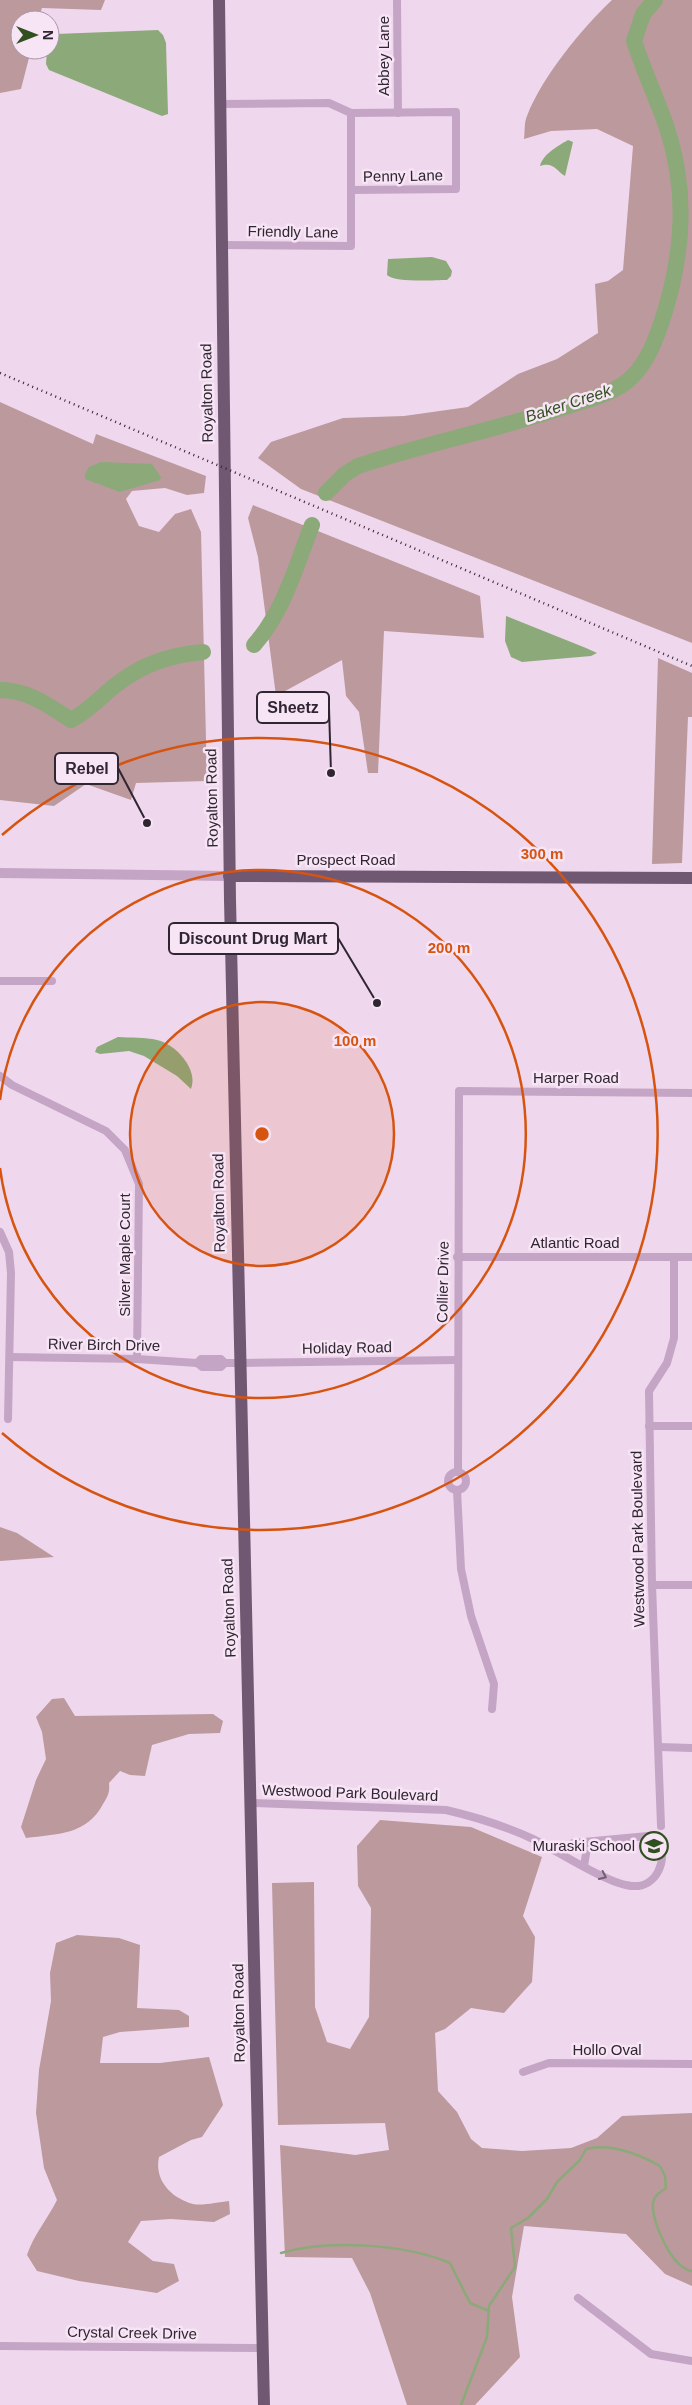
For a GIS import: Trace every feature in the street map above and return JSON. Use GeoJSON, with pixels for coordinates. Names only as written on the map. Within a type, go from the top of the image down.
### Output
{"type":"FeatureCollection","features":[{"type":"Feature","properties":{"kind":"main road","name":"Royalton Road"},"geometry":{"type":"LineString","coordinates":[[219,0],[229,876],[264,2405]]}},
{"type":"Feature","properties":{"kind":"main road","name":"Prospect Road"},"geometry":{"type":"LineString","coordinates":[[229,876],[692,878]]}},
{"type":"Feature","properties":{"kind":"street","name":"Abbey Lane"},"geometry":{"type":"LineString","coordinates":[[397,0],[398,113]]}},
{"type":"Feature","properties":{"kind":"street"},"geometry":{"type":"LineString","coordinates":[[220,104],[329,103],[351,113],[398,113]]}},
{"type":"Feature","properties":{"kind":"street","name":"Penny Lane"},"geometry":{"type":"LineString","coordinates":[[351,190],[456,189],[456,112],[398,113]]}},
{"type":"Feature","properties":{"kind":"street","name":"Friendly Lane"},"geometry":{"type":"LineString","coordinates":[[222,245],[351,246],[351,113]]}},
{"type":"Feature","properties":{"kind":"street","name":"Prospect Road"},"geometry":{"type":"LineString","coordinates":[[0,874],[229,876]]}},
{"type":"Feature","properties":{"kind":"street"},"geometry":{"type":"LineString","coordinates":[[0,980],[52,981]]}},
{"type":"Feature","properties":{"kind":"street","name":"Silver Maple Court"},"geometry":{"type":"LineString","coordinates":[[0,1076],[12,1085],[106,1131],[117,1140],[132,1161],[140,1195],[137,1359]]}},
{"type":"Feature","properties":{"kind":"street","name":"Harper Road"},"geometry":{"type":"LineString","coordinates":[[460,1091],[692,1093]]}},
{"type":"Feature","properties":{"kind":"street","name":"Collier Drive"},"geometry":{"type":"LineString","coordinates":[[458,1472],[456,1360],[460,1091]]}},
{"type":"Feature","properties":{"kind":"street"},"geometry":{"type":"LineString","coordinates":[[0,1232],[11,1262],[8,1419]]}},
{"type":"Feature","properties":{"kind":"street","name":"Atlantic Road"},"geometry":{"type":"LineString","coordinates":[[457,1257],[692,1257]]}},
{"type":"Feature","properties":{"kind":"street","name":"Westwood Park Boulevard"},"geometry":{"type":"LineString","coordinates":[[661,1826],[652,1585],[649,1391],[667,1363],[674,1338],[674,1257]]}},
{"type":"Feature","properties":{"kind":"street","name":"River Birch Drive"},"geometry":{"type":"LineString","coordinates":[[10,1357],[137,1359],[197,1363],[201,1359],[221,1359],[224,1363],[239,1363]]}},
{"type":"Feature","properties":{"kind":"street","name":"Holiday Road"},"geometry":{"type":"LineString","coordinates":[[239,1363],[456,1360]]}},
{"type":"Feature","properties":{"kind":"street"},"geometry":{"type":"LineString","coordinates":[[649,1426],[692,1426]]}},
{"type":"Feature","properties":{"kind":"street","name":"Collier Drive"},"geometry":{"type":"LineString","coordinates":[[458,1472],[464,1475],[466,1482],[463,1488],[457,1490],[450,1487],[448,1481],[451,1475],[458,1472]]}},
{"type":"Feature","properties":{"kind":"street","name":"Collier Drive"},"geometry":{"type":"LineString","coordinates":[[457,1490],[461,1569],[471,1616],[494,1684],[492,1709]]}},
{"type":"Feature","properties":{"kind":"street"},"geometry":{"type":"LineString","coordinates":[[652,1585],[692,1585]]}},
{"type":"Feature","properties":{"kind":"street"},"geometry":{"type":"LineString","coordinates":[[658,1747],[692,1748]]}},
{"type":"Feature","properties":{"kind":"street","name":"Westwood Park Boulevard"},"geometry":{"type":"LineString","coordinates":[[251,1803],[446,1810],[476,1817],[512,1830],[622,1885],[634,1887],[644,1884],[655,1876],[662,1865],[664,1850],[659,1840],[648,1836],[572,1844],[560,1853]]}},
{"type":"Feature","properties":{"kind":"street"},"geometry":{"type":"LineString","coordinates":[[584,1866],[588,1842]]}},
{"type":"Feature","properties":{"kind":"street","name":"Hollo Oval"},"geometry":{"type":"LineString","coordinates":[[523,2072],[549,2063],[692,2064]]}},
{"type":"Feature","properties":{"kind":"street"},"geometry":{"type":"LineString","coordinates":[[578,2298],[651,2354],[692,2361]]}},
{"type":"Feature","properties":{"kind":"street","name":"Crystal Creek Drive"},"geometry":{"type":"LineString","coordinates":[[0,2346],[263,2348]]}},
{"type":"Feature","properties":{"kind":"shaded area"},"geometry":{"type":"Polygon","coordinates":[[[0,0],[105,0],[101,10],[42,8],[41,10],[10,10],[10,60],[28,60],[21,89],[0,93],[0,0]]]}},
{"type":"Feature","properties":{"kind":"shaded area"},"geometry":{"type":"Polygon","coordinates":[[[612,0],[692,0],[692,643],[301,489],[258,458],[271,442],[343,418],[404,416],[468,407],[518,374],[557,359],[598,333],[595,284],[608,281],[623,270],[633,146],[597,129],[551,131],[524,139],[526,118],[542,85],[588,24],[612,0]]]}},
{"type":"Feature","properties":{"kind":"shaded area"},"geometry":{"type":"Polygon","coordinates":[[[158,30],[163,35],[166,43],[168,114],[162,116],[49,70],[46,60],[60,60],[60,34],[158,30]]]}},
{"type":"Feature","properties":{"kind":"shaded area"},"geometry":{"type":"Polygon","coordinates":[[[568,140],[573,142],[565,176],[552,166],[540,166],[548,154],[568,140]]]}},
{"type":"Feature","properties":{"kind":"shaded area"},"geometry":{"type":"Polygon","coordinates":[[[432,257],[446,261],[452,271],[451,276],[447,280],[406,280],[391,278],[387,275],[388,259],[432,257]]]}},
{"type":"Feature","properties":{"kind":"shaded area"},"geometry":{"type":"Polygon","coordinates":[[[0,402],[93,444],[96,434],[206,476],[204,493],[187,495],[165,488],[132,491],[126,499],[139,526],[159,532],[175,514],[191,509],[201,532],[207,781],[136,783],[131,800],[86,784],[54,806],[0,800],[0,402]]]}},
{"type":"Feature","properties":{"kind":"shaded area"},"geometry":{"type":"Polygon","coordinates":[[[101,462],[152,464],[161,477],[160,480],[120,492],[85,479],[85,474],[89,467],[101,462]]]}},
{"type":"Feature","properties":{"kind":"shaded area"},"geometry":{"type":"Polygon","coordinates":[[[253,505],[480,596],[484,638],[384,631],[378,773],[368,773],[359,712],[346,696],[342,660],[276,696],[258,557],[248,518],[253,505]]]}},
{"type":"Feature","properties":{"kind":"shaded area"},"geometry":{"type":"Polygon","coordinates":[[[506,616],[597,653],[591,656],[522,662],[511,657],[505,641],[506,616]]]}},
{"type":"Feature","properties":{"kind":"shaded area"},"geometry":{"type":"Polygon","coordinates":[[[658,658],[692,673],[692,717],[688,717],[682,863],[652,864],[658,658]]]}},
{"type":"Feature","properties":{"kind":"shaded area"},"geometry":{"type":"Polygon","coordinates":[[[118,1037],[143,1038],[164,1042],[178,1052],[189,1066],[193,1082],[191,1089],[177,1076],[144,1056],[129,1051],[100,1054],[95,1052],[97,1047],[118,1037]]]}},
{"type":"Feature","properties":{"kind":"shaded area"},"geometry":{"type":"Polygon","coordinates":[[[0,1527],[17,1533],[54,1557],[0,1561],[0,1527]]]}},
{"type":"Feature","properties":{"kind":"shaded area"},"geometry":{"type":"Polygon","coordinates":[[[64,1698],[75,1716],[213,1714],[223,1721],[220,1733],[189,1734],[152,1745],[145,1776],[130,1775],[120,1771],[109,1783],[107,1796],[89,1822],[60,1834],[26,1838],[21,1827],[36,1780],[46,1759],[42,1732],[36,1717],[52,1699],[64,1698]]]}},
{"type":"Feature","properties":{"kind":"shaded area"},"geometry":{"type":"Polygon","coordinates":[[[380,1820],[471,1827],[542,1857],[523,1916],[535,1937],[532,1982],[504,2013],[471,2008],[445,2029],[435,2033],[438,2091],[457,2112],[471,2139],[482,2148],[522,2151],[571,2148],[597,2138],[622,2116],[692,2113],[692,2286],[665,2274],[626,2234],[524,2226],[512,2297],[520,2357],[475,2405],[407,2405],[370,2293],[352,2258],[285,2257],[280,2145],[355,2155],[389,2150],[385,2123],[278,2125],[272,1883],[314,1882],[315,2007],[327,2042],[350,2049],[369,2017],[371,1908],[358,1886],[357,1846],[380,1820]]]}},
{"type":"Feature","properties":{"kind":"shaded area"},"geometry":{"type":"Polygon","coordinates":[[[77,1935],[119,1938],[140,1945],[137,2008],[179,2010],[189,2016],[189,2027],[120,2032],[103,2037],[100,2063],[160,2063],[209,2057],[223,2105],[202,2137],[191,2140],[159,2157],[158,2165],[162,2180],[171,2193],[193,2204],[229,2201],[230,2214],[214,2222],[171,2219],[141,2221],[128,2242],[153,2261],[174,2264],[179,2281],[157,2293],[79,2281],[37,2271],[27,2255],[33,2240],[57,2200],[44,2168],[36,2113],[39,2070],[51,2001],[50,1973],[56,1943],[77,1935]]]}},
{"type":"Feature","properties":{"kind":"waterway","name":"Baker Creek"},"geometry":{"type":"LineString","coordinates":[[326,493],[345,474],[358,466],[594,398],[618,388],[640,368],[656,339],[666,308],[677,262],[681,217],[680,194],[673,148],[634,41],[643,14],[655,0]]}},
{"type":"Feature","properties":{"kind":"waterway","name":"Baker Creek"},"geometry":{"type":"LineString","coordinates":[[254,645],[281,603],[295,572],[312,525]]}},
{"type":"Feature","properties":{"kind":"waterway","name":"Baker Creek"},"geometry":{"type":"LineString","coordinates":[[0,690],[29,696],[71,720],[137,671],[168,658],[203,652]]}},
{"type":"Feature","properties":{"kind":"waterway"},"geometry":{"type":"LineString","coordinates":[[461,2405],[487,2337],[489,2306],[515,2267],[511,2228],[528,2218],[547,2199],[557,2182],[580,2160],[586,2149],[605,2147],[624,2151],[643,2157],[660,2166],[665,2176],[666,2188],[658,2194],[653,2203],[655,2221],[670,2253],[684,2268],[692,2271]]}},
{"type":"Feature","properties":{"kind":"waterway"},"geometry":{"type":"LineString","coordinates":[[281,2253],[321,2246],[343,2245],[411,2251],[450,2263],[470,2303],[489,2311]]}},
{"type":"Feature","properties":{"kind":"railway"},"geometry":{"type":"LineString","coordinates":[[0,373],[692,666]]}},
{"type":"Feature","properties":{"kind":"place","name":"Sheetz"},"geometry":{"type":"Point","coordinates":[331,773]}},
{"type":"Feature","properties":{"kind":"place","name":"Rebel"},"geometry":{"type":"Point","coordinates":[147,823]}},
{"type":"Feature","properties":{"kind":"place","name":"Discount Drug Mart"},"geometry":{"type":"Point","coordinates":[377,1003]}},
{"type":"Feature","properties":{"kind":"place","name":"Muraski School"},"geometry":{"type":"Point","coordinates":[654,1846]}}]}
